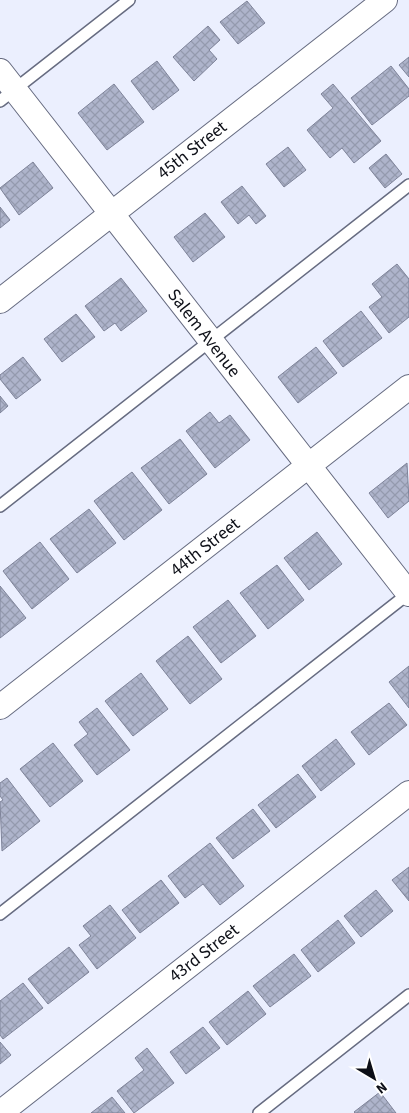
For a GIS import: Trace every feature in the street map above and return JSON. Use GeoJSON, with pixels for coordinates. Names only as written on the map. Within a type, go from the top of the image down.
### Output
{"type":"FeatureCollection","features":[{"type":"Feature","properties":{"kind":"street","name":"45th Street"},"geometry":{"type":"LineString","coordinates":[[0,301],[385,0]]}},
{"type":"Feature","properties":{"kind":"street","name":"Salem Avenue"},"geometry":{"type":"LineString","coordinates":[[5,87],[111,214],[409,594]]}},
{"type":"Feature","properties":{"kind":"street","name":"44th Street"},"geometry":{"type":"LineString","coordinates":[[0,707],[409,388]]}},
{"type":"Feature","properties":{"kind":"street","name":"43rd Street"},"geometry":{"type":"LineString","coordinates":[[0,1113],[409,793]]}},
{"type":"Feature","properties":{"kind":"lane"},"geometry":{"type":"LineString","coordinates":[[5,87],[129,0]]}},
{"type":"Feature","properties":{"kind":"lane"},"geometry":{"type":"LineString","coordinates":[[0,506],[409,185]]}},
{"type":"Feature","properties":{"kind":"lane"},"geometry":{"type":"LineString","coordinates":[[0,914],[409,594]]}},
{"type":"Feature","properties":{"kind":"lane"},"geometry":{"type":"LineString","coordinates":[[259,1113],[409,995]]}},
{"type":"Feature","properties":{"kind":"building"},"geometry":{"type":"Polygon","coordinates":[[[247,1],[265,23],[238,44],[220,22],[247,1]]]}},
{"type":"Feature","properties":{"kind":"building"},"geometry":{"type":"Polygon","coordinates":[[[208,26],[220,40],[209,50],[217,59],[194,81],[173,57],[208,26]]]}},
{"type":"Feature","properties":{"kind":"building"},"geometry":{"type":"Polygon","coordinates":[[[409,57],[409,77],[399,65],[409,57]]]}},
{"type":"Feature","properties":{"kind":"building"},"geometry":{"type":"Polygon","coordinates":[[[157,61],[179,90],[153,110],[131,81],[157,61]]]}},
{"type":"Feature","properties":{"kind":"building"},"geometry":{"type":"Polygon","coordinates":[[[391,66],[409,89],[409,96],[372,125],[351,98],[391,66]]]}},
{"type":"Feature","properties":{"kind":"building"},"geometry":{"type":"Polygon","coordinates":[[[114,84],[144,122],[107,150],[78,113],[114,84]]]}},
{"type":"Feature","properties":{"kind":"building"},"geometry":{"type":"Polygon","coordinates":[[[333,84],[381,141],[354,163],[342,148],[330,158],[307,130],[333,108],[321,94],[333,84]]]}},
{"type":"Feature","properties":{"kind":"building"},"geometry":{"type":"Polygon","coordinates":[[[288,147],[306,170],[284,187],[266,164],[288,147]]]}},
{"type":"Feature","properties":{"kind":"building"},"geometry":{"type":"Polygon","coordinates":[[[386,154],[402,174],[385,188],[369,168],[386,154]]]}},
{"type":"Feature","properties":{"kind":"building"},"geometry":{"type":"Polygon","coordinates":[[[33,162],[53,188],[19,215],[0,188],[33,162]]]}},
{"type":"Feature","properties":{"kind":"building"},"geometry":{"type":"Polygon","coordinates":[[[242,186],[266,216],[256,224],[249,215],[238,224],[221,202],[242,186]]]}},
{"type":"Feature","properties":{"kind":"building"},"geometry":{"type":"Polygon","coordinates":[[[0,207],[10,220],[0,228],[0,207]]]}},
{"type":"Feature","properties":{"kind":"building"},"geometry":{"type":"Polygon","coordinates":[[[205,213],[225,237],[193,262],[174,237],[205,213]]]}},
{"type":"Feature","properties":{"kind":"building"},"geometry":{"type":"Polygon","coordinates":[[[397,264],[409,279],[409,317],[389,333],[369,307],[382,297],[372,284],[397,264]]]}},
{"type":"Feature","properties":{"kind":"building"},"geometry":{"type":"Polygon","coordinates":[[[121,278],[147,311],[121,331],[115,323],[104,331],[85,306],[121,278]]]}},
{"type":"Feature","properties":{"kind":"building"},"geometry":{"type":"Polygon","coordinates":[[[361,311],[382,338],[343,367],[323,341],[361,311]]]}},
{"type":"Feature","properties":{"kind":"building"},"geometry":{"type":"Polygon","coordinates":[[[76,314],[95,337],[62,362],[44,339],[76,314]]]}},
{"type":"Feature","properties":{"kind":"building"},"geometry":{"type":"Polygon","coordinates":[[[316,347],[337,373],[298,403],[278,377],[316,347]]]}},
{"type":"Feature","properties":{"kind":"building"},"geometry":{"type":"Polygon","coordinates":[[[23,357],[41,380],[16,399],[0,379],[0,375],[23,357]]]}},
{"type":"Feature","properties":{"kind":"building"},"geometry":{"type":"Polygon","coordinates":[[[0,396],[8,406],[0,413],[0,396]]]}},
{"type":"Feature","properties":{"kind":"building"},"geometry":{"type":"Polygon","coordinates":[[[210,412],[219,423],[230,415],[250,440],[215,468],[186,431],[210,412]]]}},
{"type":"Feature","properties":{"kind":"building"},"geometry":{"type":"Polygon","coordinates":[[[180,439],[207,474],[169,504],[141,468],[180,439]]]}},
{"type":"Feature","properties":{"kind":"building"},"geometry":{"type":"Polygon","coordinates":[[[407,463],[409,501],[388,518],[369,493],[407,463]]]}},
{"type":"Feature","properties":{"kind":"building"},"geometry":{"type":"Polygon","coordinates":[[[132,472],[162,510],[124,540],[94,501],[132,472]]]}},
{"type":"Feature","properties":{"kind":"building"},"geometry":{"type":"Polygon","coordinates":[[[89,509],[116,543],[77,573],[50,539],[89,509]]]}},
{"type":"Feature","properties":{"kind":"building"},"geometry":{"type":"Polygon","coordinates":[[[317,532],[342,564],[309,590],[284,558],[317,532]]]}},
{"type":"Feature","properties":{"kind":"building"},"geometry":{"type":"Polygon","coordinates":[[[40,542],[69,579],[32,609],[3,571],[40,542]]]}},
{"type":"Feature","properties":{"kind":"building"},"geometry":{"type":"Polygon","coordinates":[[[277,565],[304,600],[268,629],[240,593],[277,565]]]}},
{"type":"Feature","properties":{"kind":"building"},"geometry":{"type":"Polygon","coordinates":[[[0,586],[26,618],[0,638],[0,586]]]}},
{"type":"Feature","properties":{"kind":"building"},"geometry":{"type":"Polygon","coordinates":[[[228,600],[256,636],[221,663],[193,627],[228,600]]]}},
{"type":"Feature","properties":{"kind":"building"},"geometry":{"type":"Polygon","coordinates":[[[188,636],[222,679],[190,704],[156,661],[188,636]]]}},
{"type":"Feature","properties":{"kind":"building"},"geometry":{"type":"Polygon","coordinates":[[[409,666],[409,708],[389,682],[409,666]]]}},
{"type":"Feature","properties":{"kind":"building"},"geometry":{"type":"Polygon","coordinates":[[[141,673],[168,709],[133,736],[105,701],[141,673]]]}},
{"type":"Feature","properties":{"kind":"building"},"geometry":{"type":"Polygon","coordinates":[[[389,703],[407,725],[369,755],[351,732],[389,703]]]}},
{"type":"Feature","properties":{"kind":"building"},"geometry":{"type":"Polygon","coordinates":[[[97,708],[130,750],[97,775],[74,745],[88,734],[79,722],[97,708]]]}},
{"type":"Feature","properties":{"kind":"building"},"geometry":{"type":"Polygon","coordinates":[[[336,739],[355,764],[321,791],[302,766],[336,739]]]}},
{"type":"Feature","properties":{"kind":"building"},"geometry":{"type":"Polygon","coordinates":[[[53,743],[83,781],[50,807],[20,769],[53,743]]]}},
{"type":"Feature","properties":{"kind":"building"},"geometry":{"type":"Polygon","coordinates":[[[298,774],[316,797],[276,828],[258,805],[298,774]]]}},
{"type":"Feature","properties":{"kind":"building"},"geometry":{"type":"Polygon","coordinates":[[[7,778],[40,821],[2,851],[0,802],[3,800],[0,796],[0,783],[7,778]]]}},
{"type":"Feature","properties":{"kind":"building"},"geometry":{"type":"Polygon","coordinates":[[[253,809],[270,831],[233,859],[216,838],[253,809]]]}},
{"type":"Feature","properties":{"kind":"building"},"geometry":{"type":"Polygon","coordinates":[[[210,843],[244,886],[220,905],[203,884],[185,898],[168,876],[210,843]]]}},
{"type":"Feature","properties":{"kind":"building"},"geometry":{"type":"Polygon","coordinates":[[[409,867],[409,901],[392,880],[409,867]]]}},
{"type":"Feature","properties":{"kind":"building"},"geometry":{"type":"Polygon","coordinates":[[[161,880],[179,903],[140,933],[122,910],[161,880]]]}},
{"type":"Feature","properties":{"kind":"building"},"geometry":{"type":"Polygon","coordinates":[[[376,890],[393,911],[361,937],[344,916],[376,890]]]}},
{"type":"Feature","properties":{"kind":"building"},"geometry":{"type":"Polygon","coordinates":[[[110,905],[136,938],[97,969],[79,945],[91,936],[83,926],[110,905]]]}},
{"type":"Feature","properties":{"kind":"building"},"geometry":{"type":"Polygon","coordinates":[[[338,920],[355,943],[318,972],[301,950],[338,920]]]}},
{"type":"Feature","properties":{"kind":"building"},"geometry":{"type":"Polygon","coordinates":[[[69,947],[89,972],[48,1004],[28,979],[69,947]]]}},
{"type":"Feature","properties":{"kind":"building"},"geometry":{"type":"Polygon","coordinates":[[[294,954],[311,976],[270,1007],[253,986],[294,954]]]}},
{"type":"Feature","properties":{"kind":"building"},"geometry":{"type":"Polygon","coordinates":[[[23,983],[43,1008],[3,1039],[0,1035],[0,1001],[23,983]]]}},
{"type":"Feature","properties":{"kind":"building"},"geometry":{"type":"Polygon","coordinates":[[[248,991],[266,1014],[227,1045],[209,1022],[248,991]]]}},
{"type":"Feature","properties":{"kind":"building"},"geometry":{"type":"Polygon","coordinates":[[[203,1027],[220,1048],[186,1074],[170,1052],[203,1027]]]}},
{"type":"Feature","properties":{"kind":"building"},"geometry":{"type":"Polygon","coordinates":[[[0,1042],[11,1055],[0,1064],[0,1042]]]}},
{"type":"Feature","properties":{"kind":"building"},"geometry":{"type":"Polygon","coordinates":[[[147,1048],[174,1083],[134,1113],[117,1091],[144,1070],[135,1058],[147,1048]]]}},
{"type":"Feature","properties":{"kind":"building"},"geometry":{"type":"Polygon","coordinates":[[[380,1092],[396,1113],[354,1112],[380,1092]]]}},
{"type":"Feature","properties":{"kind":"building"},"geometry":{"type":"Polygon","coordinates":[[[112,1097],[125,1113],[91,1113],[112,1097]]]}}]}
